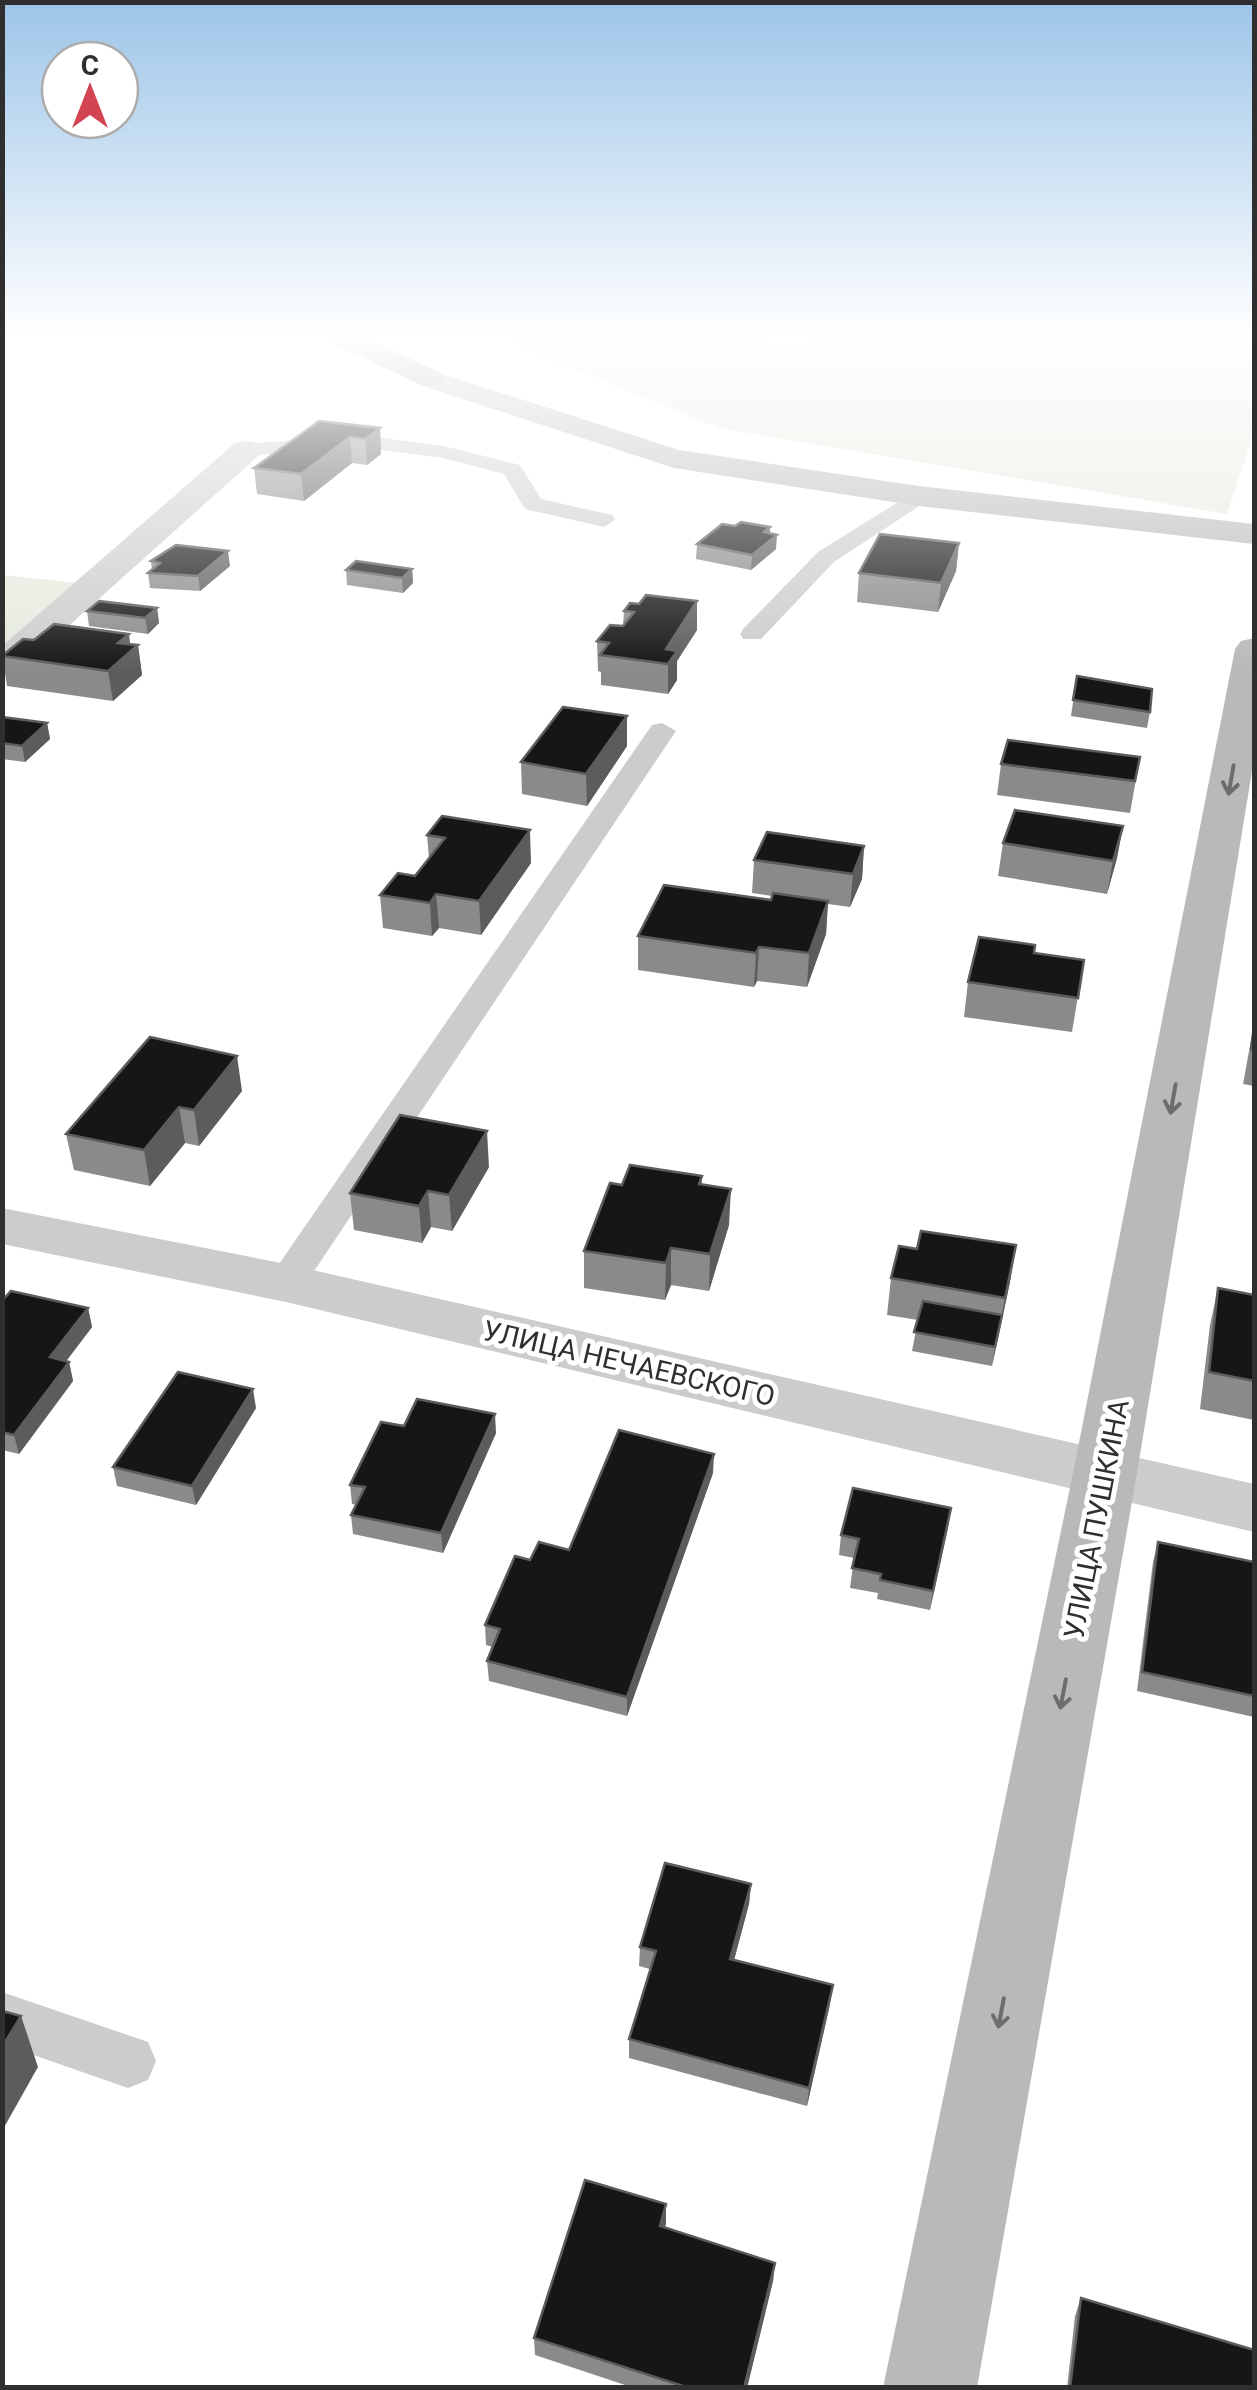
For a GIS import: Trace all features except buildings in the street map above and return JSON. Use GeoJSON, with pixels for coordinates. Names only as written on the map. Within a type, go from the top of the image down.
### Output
{"type":"FeatureCollection","features":[{"type":"Feature","properties":{"kind":"main road"},"geometry":{"type":"LineString","coordinates":[[642,449],[674,459],[919,496],[1254,534]]}},
{"type":"Feature","properties":{"kind":"main road","name":"УЛИЦА ПУШКИНА"},"geometry":{"type":"LineString","coordinates":[[930,2388],[1105,1473],[1254,649]]}},
{"type":"Feature","properties":{"kind":"street"},"geometry":{"type":"LineString","coordinates":[[2,666],[246,450]]}},
{"type":"Feature","properties":{"kind":"street","name":"УЛИЦА НЕЧАЕВСКОГО"},"geometry":{"type":"LineString","coordinates":[[2,1226],[286,1283],[1254,1508]]}},
{"type":"Feature","properties":{"kind":"lane"},"geometry":{"type":"LineString","coordinates":[[246,450],[265,449]]}},
{"type":"Feature","properties":{"kind":"lane"},"geometry":{"type":"LineString","coordinates":[[418,449],[512,470],[533,504],[604,520]]}},
{"type":"Feature","properties":{"kind":"lane"},"geometry":{"type":"LineString","coordinates":[[752,634],[826,557],[919,496]]}},
{"type":"Feature","properties":{"kind":"lane"},"geometry":{"type":"LineString","coordinates":[[286,1283],[662,732]]}},
{"type":"Feature","properties":{"kind":"lane"},"geometry":{"type":"LineString","coordinates":[[2,2018],[128,2062]]}},
{"type":"Feature","properties":{"kind":"shaded area"},"geometry":{"type":"Polygon","coordinates":[[[840,449],[1249,449],[1227,514],[840,449]]]}},
{"type":"Feature","properties":{"kind":"shaded area"},"geometry":{"type":"Polygon","coordinates":[[[3,575],[88,584],[3,651],[3,575]]]}}]}
